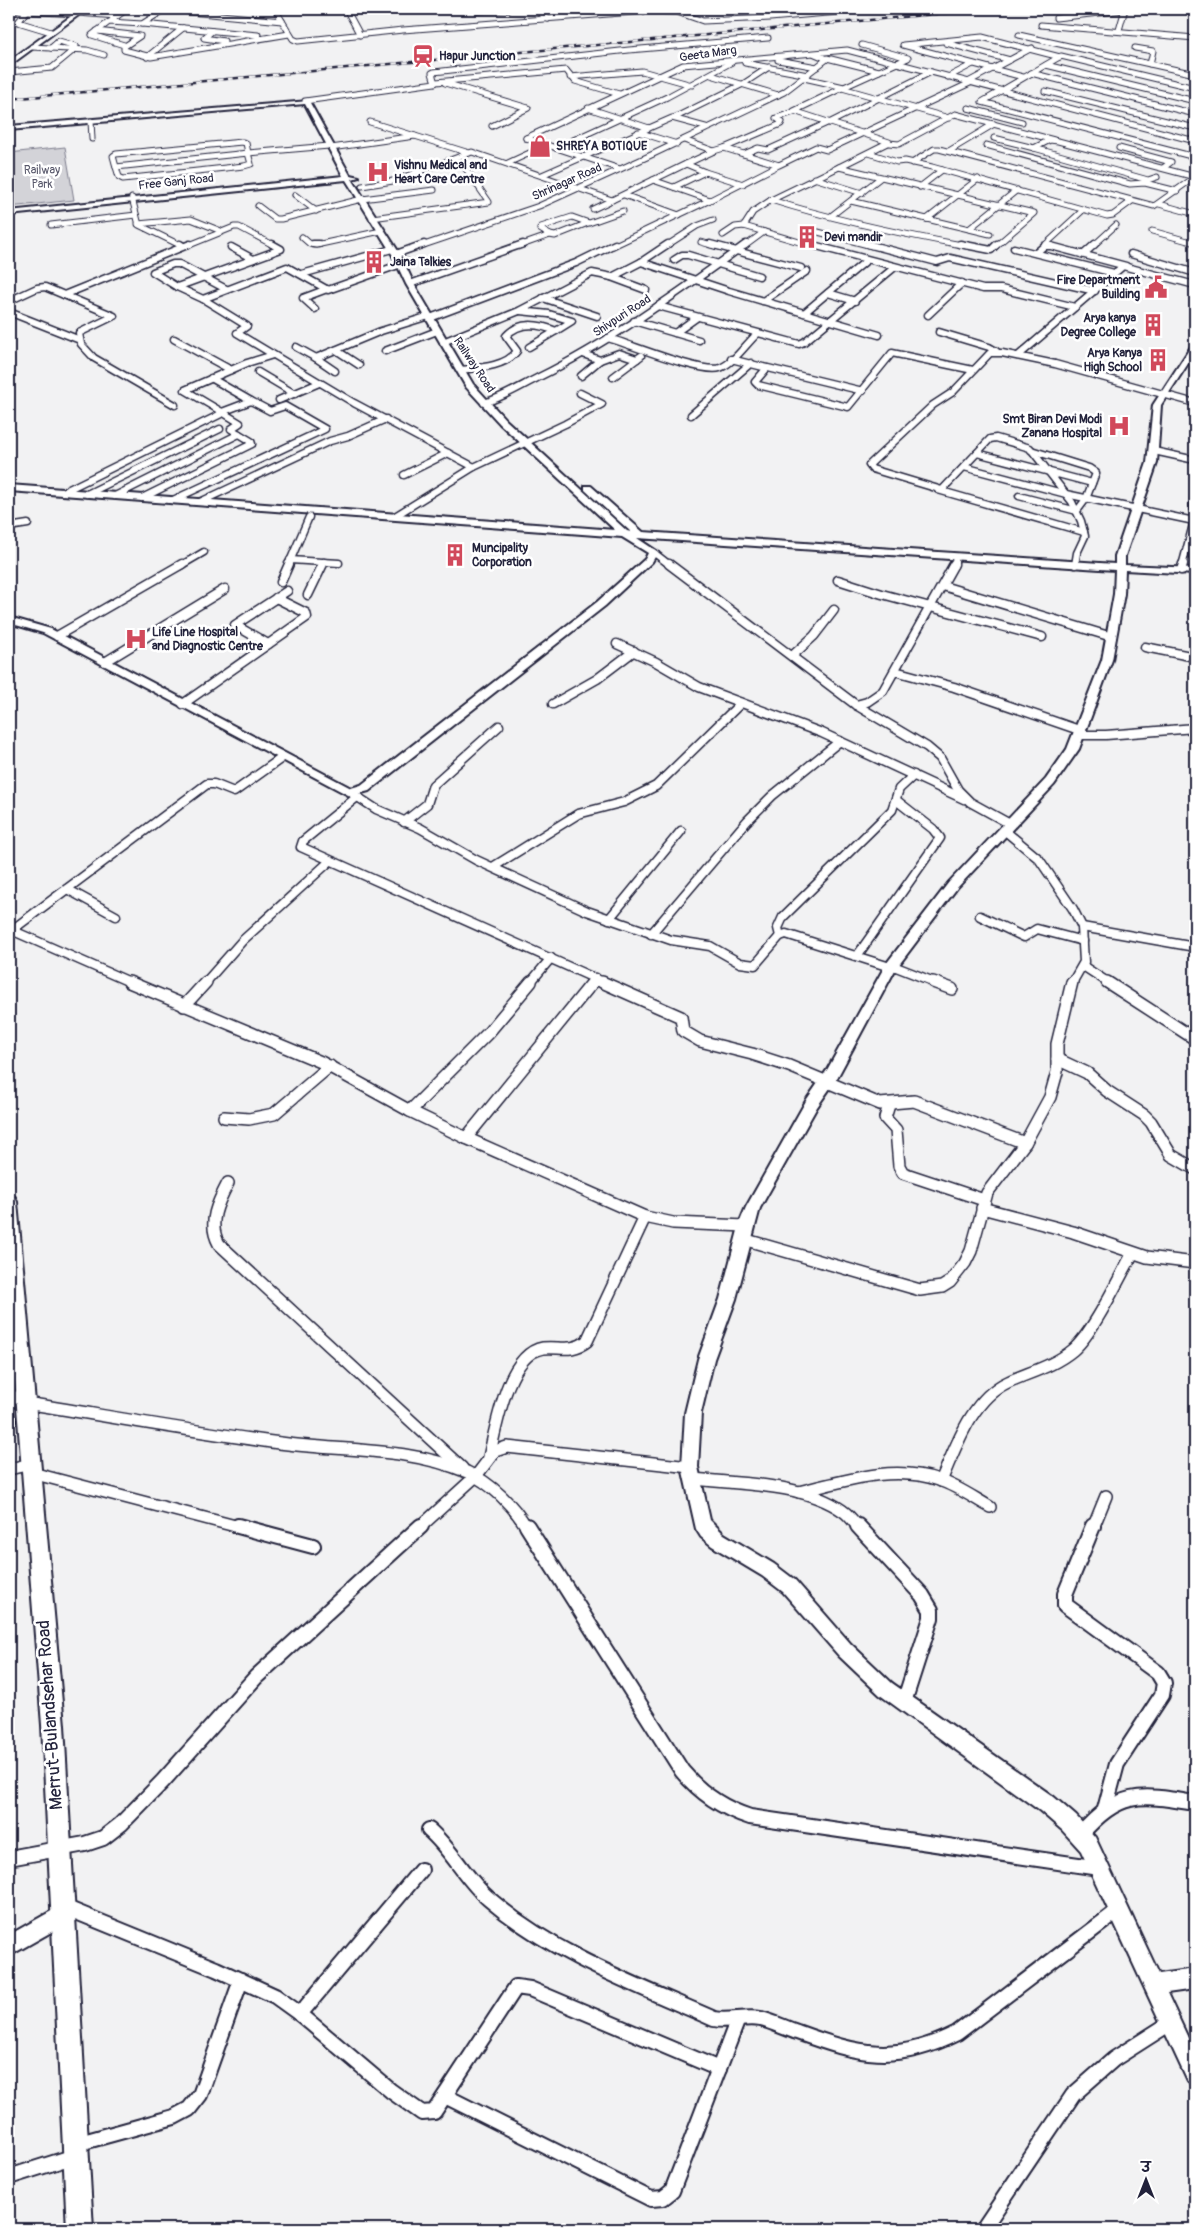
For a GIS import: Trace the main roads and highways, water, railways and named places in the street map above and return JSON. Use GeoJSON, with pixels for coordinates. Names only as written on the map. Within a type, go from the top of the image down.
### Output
{"type":"FeatureCollection","features":[{"type":"Feature","properties":{"kind":"main road","name":"Merrut-Bulandsehar Road"},"geometry":{"type":"LineString","coordinates":[[9,1202],[20,1399],[31,1469],[52,1725],[80,2229]]}},
{"type":"Feature","properties":{"kind":"railway"},"geometry":{"type":"LineString","coordinates":[[9,99],[990,9]]}},
{"type":"Feature","properties":{"kind":"railway"},"geometry":{"type":"LineString","coordinates":[[983,11],[1003,9]]}},
{"type":"Feature","properties":{"kind":"place","name":"Hapur Junction"},"geometry":{"type":"Point","coordinates":[423,56]}},
{"type":"Feature","properties":{"kind":"place","name":"SHREYA BOTIQUE"},"geometry":{"type":"Point","coordinates":[540,146]}},
{"type":"Feature","properties":{"kind":"place","name":"Vishnu Medical and Heart Care Centre"},"geometry":{"type":"Point","coordinates":[378,172]}},
{"type":"Feature","properties":{"kind":"place","name":"Devi mandir"},"geometry":{"type":"Point","coordinates":[807,237]}},
{"type":"Feature","properties":{"kind":"place","name":"Jaina Talkies"},"geometry":{"type":"Point","coordinates":[374,262]}},
{"type":"Feature","properties":{"kind":"place","name":"Fire Department Building"},"geometry":{"type":"Point","coordinates":[1156,287]}},
{"type":"Feature","properties":{"kind":"place","name":"Arya kanya Degree College"},"geometry":{"type":"Point","coordinates":[1153,325]}},
{"type":"Feature","properties":{"kind":"place","name":"Arya Kanya High School"},"geometry":{"type":"Point","coordinates":[1158,360]}},
{"type":"Feature","properties":{"kind":"place","name":"Smt Biran Devi Modi Zanana Hospital"},"geometry":{"type":"Point","coordinates":[1119,426]}},
{"type":"Feature","properties":{"kind":"place","name":"Muncipality Corporation"},"geometry":{"type":"Point","coordinates":[455,555]}},
{"type":"Feature","properties":{"kind":"place","name":"Life Line Hospital and Diagnostic Centre"},"geometry":{"type":"Point","coordinates":[136,639]}},
{"type":"Feature","properties":{"kind":"park label","name":"Railway Park"},"geometry":{"type":"Point","coordinates":[42,177]}}]}
